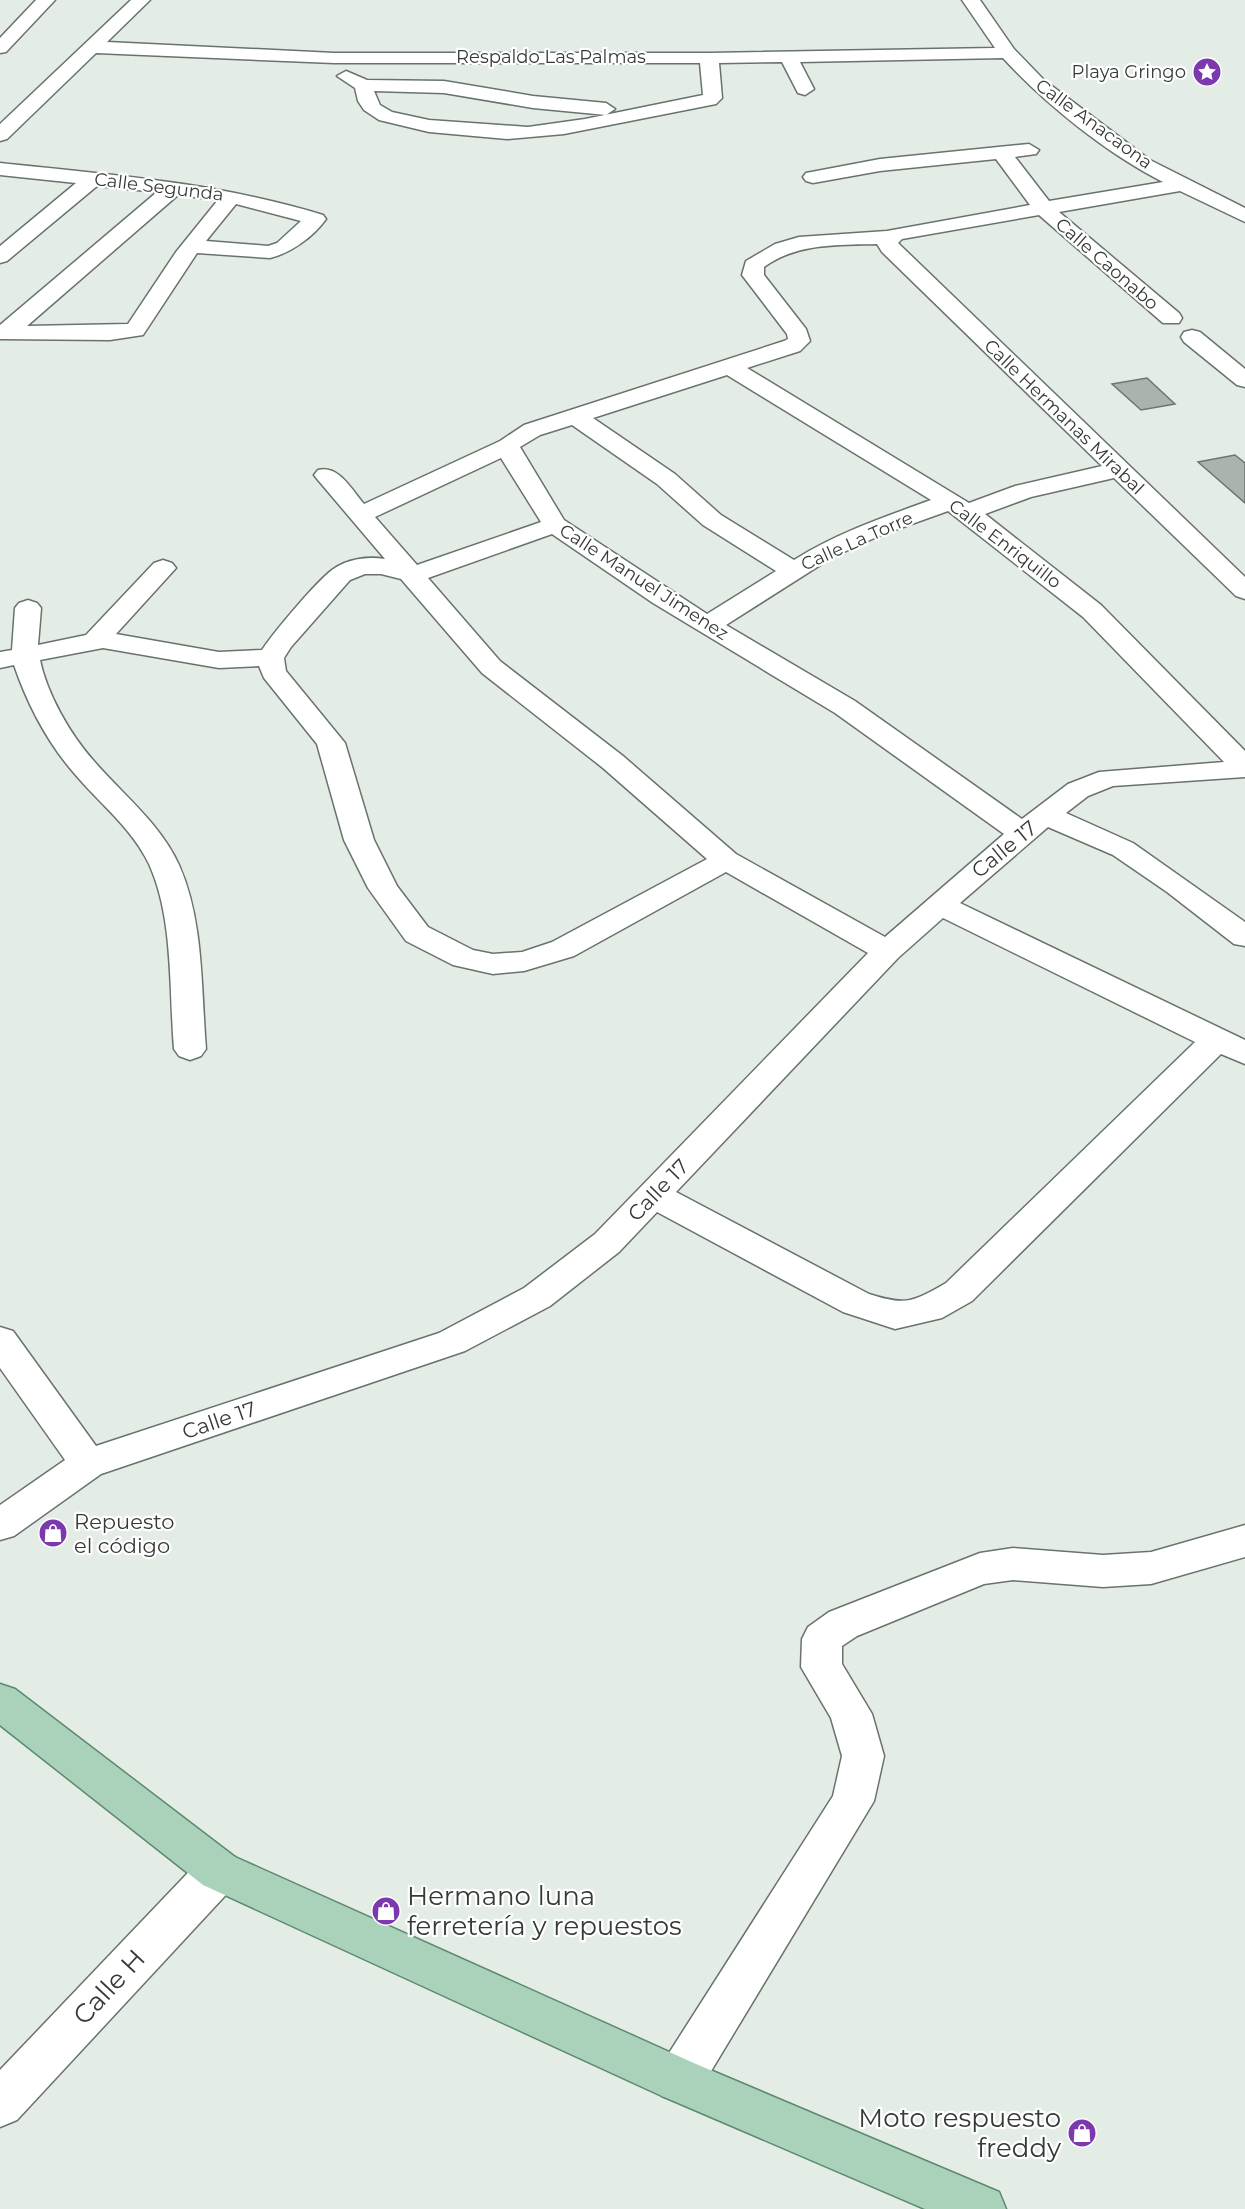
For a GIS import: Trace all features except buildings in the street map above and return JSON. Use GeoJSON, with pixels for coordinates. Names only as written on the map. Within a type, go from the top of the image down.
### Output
{"type":"FeatureCollection","features":[{"type":"Feature","properties":{"kind":"main road"},"geometry":{"type":"LineString","coordinates":[[0,1701],[219,1871],[679,2080],[981,2209]]}},
{"type":"Feature","properties":{"kind":"street"},"geometry":{"type":"LineString","coordinates":[[0,48],[46,0]]}},
{"type":"Feature","properties":{"kind":"street"},"geometry":{"type":"LineString","coordinates":[[0,135],[141,0]]}},
{"type":"Feature","properties":{"kind":"street","name":"Calle Anacaona"},"geometry":{"type":"LineString","coordinates":[[971,0],[1008,53],[1036,84],[1143,164],[1185,183],[1245,216]]}},
{"type":"Feature","properties":{"kind":"street","name":"Respaldo Las Palmas"},"geometry":{"type":"LineString","coordinates":[[93,47],[334,58],[788,57],[1008,53]]}},
{"type":"Feature","properties":{"kind":"street"},"geometry":{"type":"LineString","coordinates":[[364,85],[366,102],[375,111],[420,124],[492,133],[543,132],[713,98],[709,57]]}},
{"type":"Feature","properties":{"kind":"street"},"geometry":{"type":"LineString","coordinates":[[788,57],[805,89]]}},
{"type":"Feature","properties":{"kind":"street"},"geometry":{"type":"LineString","coordinates":[[334,58],[336,68],[364,85],[444,87],[533,102],[643,112]]}},
{"type":"Feature","properties":{"kind":"street"},"geometry":{"type":"LineString","coordinates":[[813,177],[880,165],[1029,150]]}},
{"type":"Feature","properties":{"kind":"street","name":"Calle Caonabo"},"geometry":{"type":"LineString","coordinates":[[1003,154],[1044,209],[1171,318]]}},
{"type":"Feature","properties":{"kind":"street","name":"Calle Segunda"},"geometry":{"type":"LineString","coordinates":[[0,168],[175,187],[232,196],[315,217],[278,250],[260,252],[191,246]]}},
{"type":"Feature","properties":{"kind":"street"},"geometry":{"type":"LineString","coordinates":[[0,257],[93,179]]}},
{"type":"Feature","properties":{"kind":"street"},"geometry":{"type":"LineString","coordinates":[[361,514],[508,446],[514,439],[532,430],[792,346],[799,341],[798,334],[753,275],[753,265],[765,254],[795,245],[888,239],[1185,183]]}},
{"type":"Feature","properties":{"kind":"street"},"geometry":{"type":"LineString","coordinates":[[3,332],[175,187]]}},
{"type":"Feature","properties":{"kind":"street"},"geometry":{"type":"LineString","coordinates":[[3,332],[129,332],[135,330],[191,246],[232,196]]}},
{"type":"Feature","properties":{"kind":"street","name":"Calle Hermanas Mirabal"},"geometry":{"type":"LineString","coordinates":[[888,239],[889,248],[1245,591]]}},
{"type":"Feature","properties":{"kind":"street"},"geometry":{"type":"LineString","coordinates":[[1192,337],[1245,380]]}},
{"type":"Feature","properties":{"kind":"street","name":"Calle Enriquillo"},"geometry":{"type":"LineString","coordinates":[[730,367],[958,507],[1092,611],[1245,768]]}},
{"type":"Feature","properties":{"kind":"street"},"geometry":{"type":"LineString","coordinates":[[575,416],[666,479],[712,520],[792,570]]}},
{"type":"Feature","properties":{"kind":"street","name":"Calle Manuel Jimenez"},"geometry":{"type":"LineString","coordinates":[[508,446],[510,454],[555,525],[706,625],[1034,824],[1123,849],[1178,886],[1245,937]]}},
{"type":"Feature","properties":{"kind":"street","name":"Calle La Torre"},"geometry":{"type":"LineString","coordinates":[[706,625],[792,570],[872,530],[958,507],[1118,470]]}},
{"type":"Feature","properties":{"kind":"street"},"geometry":{"type":"LineString","coordinates":[[326,475],[414,574],[490,667],[613,762],[726,860],[887,951]]}},
{"type":"Feature","properties":{"kind":"street"},"geometry":{"type":"LineString","coordinates":[[555,525],[414,574],[371,566],[361,567],[341,575],[280,644],[271,658],[273,672],[331,743],[359,840],[383,888],[417,934],[464,958],[493,964],[524,961],[563,949],[726,860]]}},
{"type":"Feature","properties":{"kind":"street"},"geometry":{"type":"LineString","coordinates":[[95,641],[163,568]]}},
{"type":"Feature","properties":{"kind":"street"},"geometry":{"type":"LineString","coordinates":[[13,658],[28,608]]}},
{"type":"Feature","properties":{"kind":"street"},"geometry":{"type":"LineString","coordinates":[[13,658],[110,640],[222,661],[271,658]]}},
{"type":"Feature","properties":{"kind":"street"},"geometry":{"type":"LineString","coordinates":[[13,658],[34,682],[55,724],[82,765],[146,834],[165,866],[177,915],[190,1049]]}},
{"type":"Feature","properties":{"kind":"street","name":"Calle 17"},"geometry":{"type":"LineString","coordinates":[[0,1525],[88,1464],[452,1342],[537,1297],[606,1243],[887,951],[938,904],[1078,790],[1109,778],[1245,768]]}},
{"type":"Feature","properties":{"kind":"street"},"geometry":{"type":"LineString","coordinates":[[654,1195],[856,1303],[896,1316],[929,1309],[958,1292],[1231,1046],[938,904]]}},
{"type":"Feature","properties":{"kind":"street"},"geometry":{"type":"LineString","coordinates":[[0,1340],[88,1464]]}},
{"type":"Feature","properties":{"kind":"street"},"geometry":{"type":"LineString","coordinates":[[679,2080],[853,1801],[863,1756],[851,1714],[822,1667],[822,1639],[843,1624],[980,1569],[1013,1564],[1103,1571],[1151,1568],[1245,1540]]}},
{"type":"Feature","properties":{"kind":"street","name":"Calle H"},"geometry":{"type":"LineString","coordinates":[[0,2104],[219,1871]]}},
{"type":"Feature","properties":{"kind":"place","name":"Playa Gringo"},"geometry":{"type":"Point","coordinates":[1207,72]}},
{"type":"Feature","properties":{"kind":"place","name":"Repuesto el código"},"geometry":{"type":"Point","coordinates":[53,1533]}},
{"type":"Feature","properties":{"kind":"place","name":"Hermano luna ferretería y repuestos"},"geometry":{"type":"Point","coordinates":[386,1911]}},
{"type":"Feature","properties":{"kind":"place","name":"Moto respuesto freddy"},"geometry":{"type":"Point","coordinates":[1082,2133]}}]}
